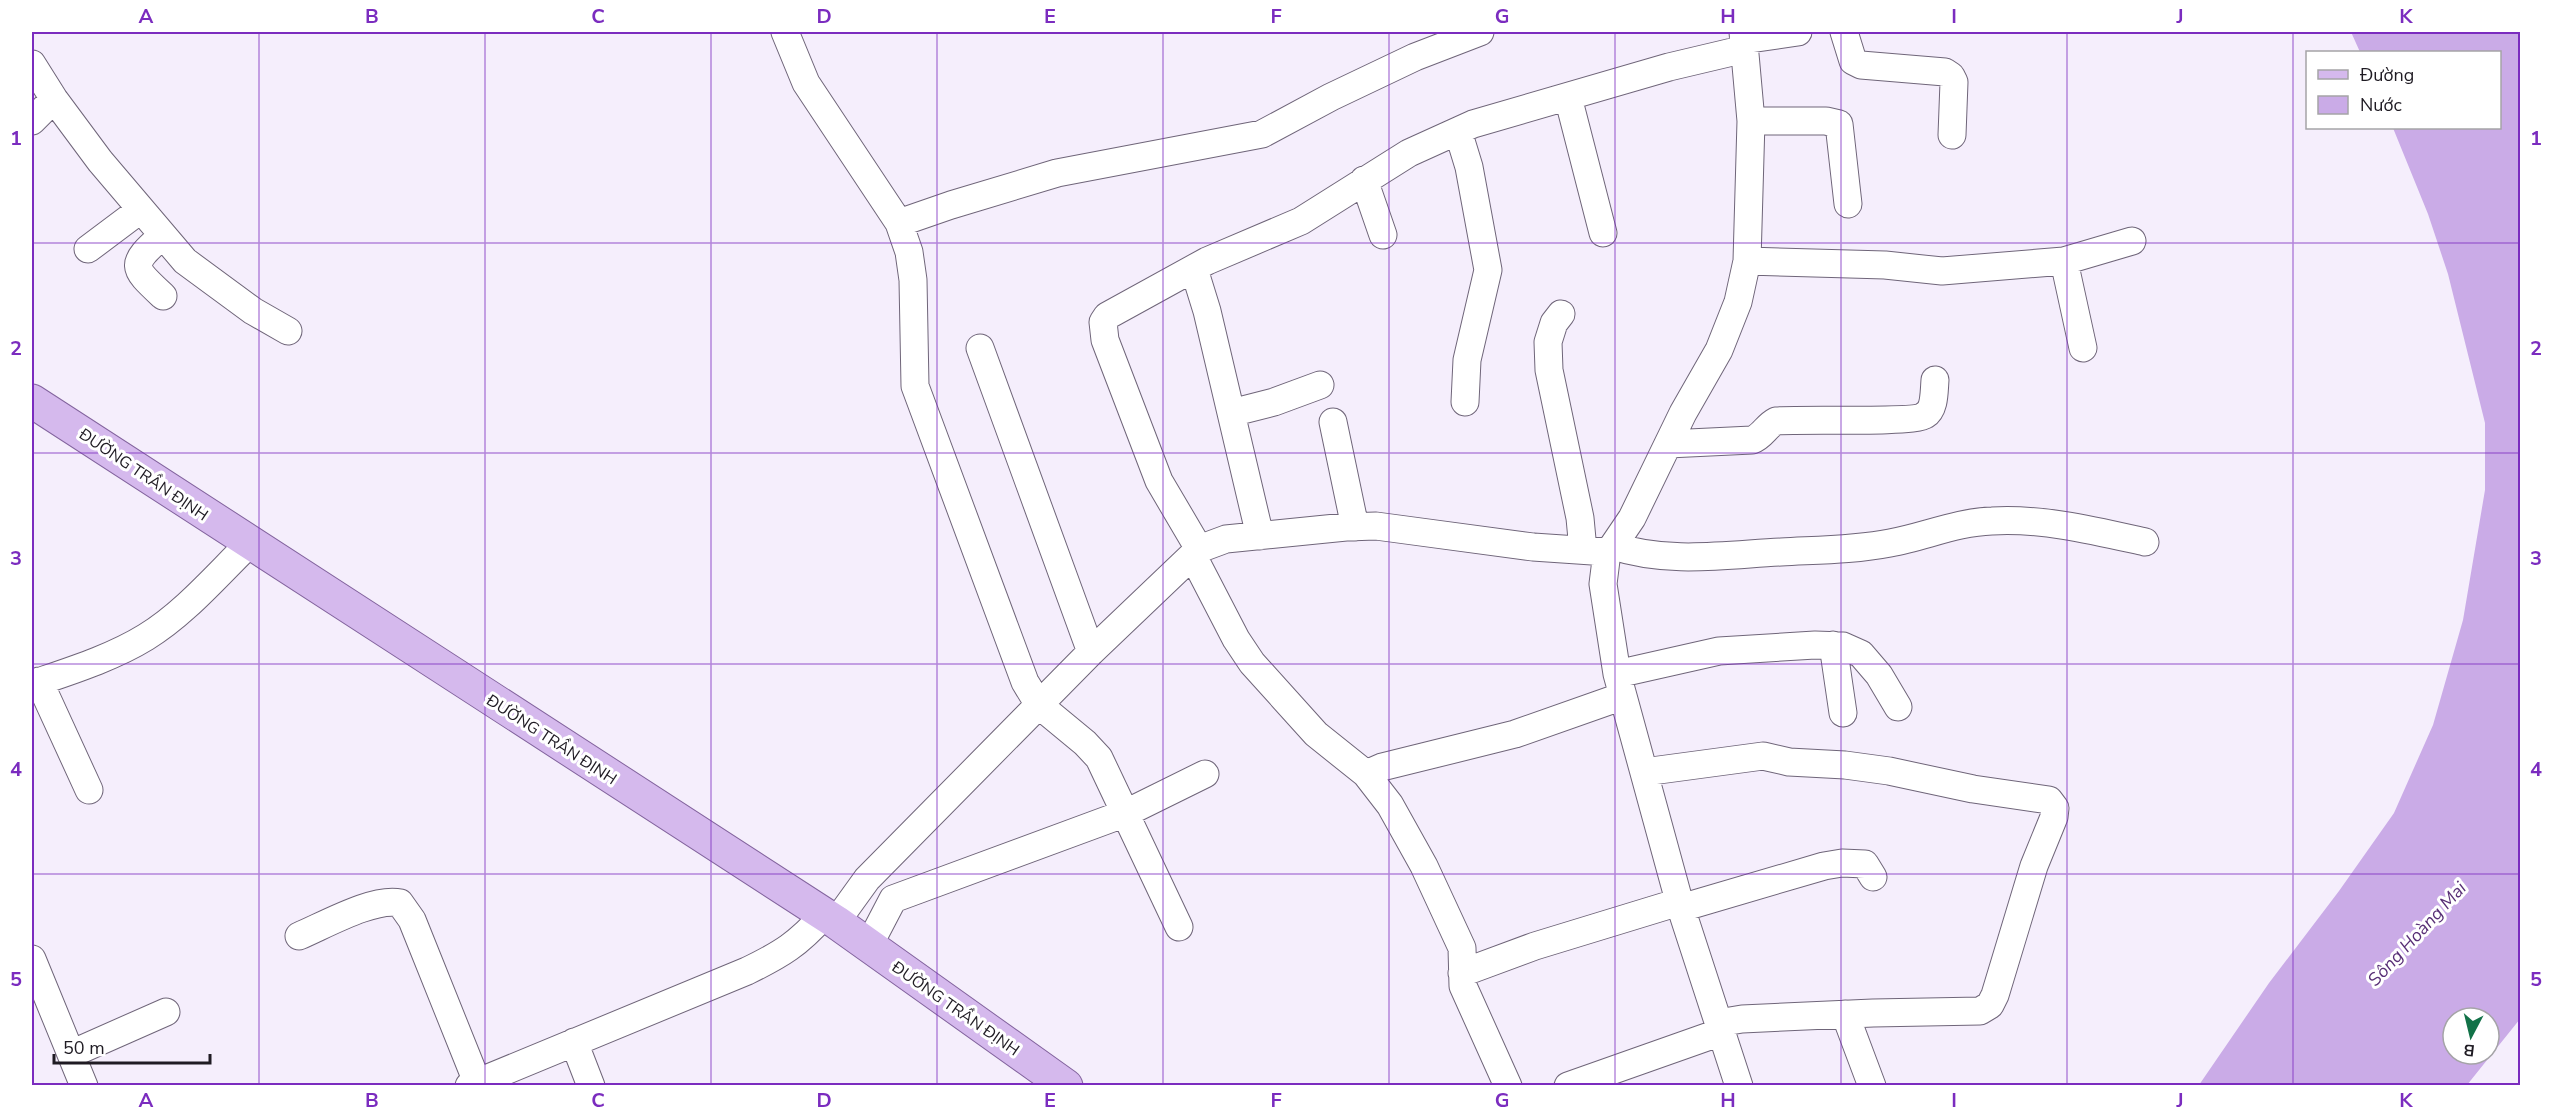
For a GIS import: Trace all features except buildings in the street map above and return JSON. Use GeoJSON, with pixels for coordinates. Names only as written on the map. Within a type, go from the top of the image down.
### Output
{"type":"FeatureCollection","features":[{"type":"Feature","properties":{"kind":"main road","name":"ĐƯỜNG TRẦN ĐỊNH"},"geometry":{"type":"LineString","coordinates":[[32,401],[249,544],[830,918],[1066,1086]]}},
{"type":"Feature","properties":{"kind":"street"},"geometry":{"type":"LineString","coordinates":[[785,32],[806,83],[899,223],[909,252],[913,280],[915,386],[1025,682],[1039,705],[1085,743],[1099,758],[1179,927]]}},
{"type":"Feature","properties":{"kind":"street"},"geometry":{"type":"LineString","coordinates":[[899,223],[1057,173],[1262,134],[1331,97],[1415,57],[1480,32]]}},
{"type":"Feature","properties":{"kind":"street"},"geometry":{"type":"LineString","coordinates":[[1508,1086],[1463,986],[1462,948],[1424,866],[1387,799],[1366,774],[1316,734],[1252,663],[1236,639],[1159,481],[1103,330],[1103,322],[1112,311],[1225,253],[1302,221],[1409,153],[1458,130],[1507,113],[1568,98],[1669,67],[1744,40],[1798,32]]}},
{"type":"Feature","properties":{"kind":"street"},"geometry":{"type":"LineString","coordinates":[[1844,32],[1853,61],[1861,65],[1945,72],[1951,76],[1954,82],[1952,135]]}},
{"type":"Feature","properties":{"kind":"street"},"geometry":{"type":"LineString","coordinates":[[1601,549],[1632,518],[1668,444],[1719,350],[1738,302],[1747,261],[1751,121],[1744,40]]}},
{"type":"Feature","properties":{"kind":"street"},"geometry":{"type":"LineString","coordinates":[[32,64],[54,99],[140,210],[185,261],[213,283],[288,331]]}},
{"type":"Feature","properties":{"kind":"street"},"geometry":{"type":"LineString","coordinates":[[1568,98],[1603,232]]}},
{"type":"Feature","properties":{"kind":"street"},"geometry":{"type":"LineString","coordinates":[[32,120],[54,99]]}},
{"type":"Feature","properties":{"kind":"street"},"geometry":{"type":"LineString","coordinates":[[1751,121],[1826,121],[1839,124],[1848,204]]}},
{"type":"Feature","properties":{"kind":"street"},"geometry":{"type":"LineString","coordinates":[[1458,130],[1469,167],[1488,270],[1467,360],[1465,402]]}},
{"type":"Feature","properties":{"kind":"street"},"geometry":{"type":"LineString","coordinates":[[1364,180],[1383,235]]}},
{"type":"Feature","properties":{"kind":"street"},"geometry":{"type":"LineString","coordinates":[[88,249],[140,210]]}},
{"type":"Feature","properties":{"kind":"street"},"geometry":{"type":"LineString","coordinates":[[162,236],[142,254],[138,270],[163,296]]}},
{"type":"Feature","properties":{"kind":"street"},"geometry":{"type":"LineString","coordinates":[[1747,261],[1885,266],[1942,271],[2064,261],[2132,240]]}},
{"type":"Feature","properties":{"kind":"street"},"geometry":{"type":"LineString","coordinates":[[2064,261],[2083,348]]}},
{"type":"Feature","properties":{"kind":"street"},"geometry":{"type":"LineString","coordinates":[[1194,269],[1207,310],[1260,536]]}},
{"type":"Feature","properties":{"kind":"street"},"geometry":{"type":"LineString","coordinates":[[1561,314],[1554,323],[1548,342],[1549,370],[1580,518],[1601,549],[1603,584],[1620,685],[1680,905],[1739,1086]]}},
{"type":"Feature","properties":{"kind":"street"},"geometry":{"type":"LineString","coordinates":[[980,348],[1091,652]]}},
{"type":"Feature","properties":{"kind":"street"},"geometry":{"type":"LineString","coordinates":[[1668,444],[1752,440],[1759,438],[1769,425],[1776,421],[1920,418],[1931,409],[1935,380]]}},
{"type":"Feature","properties":{"kind":"street"},"geometry":{"type":"LineString","coordinates":[[1231,413],[1274,402],[1320,385]]}},
{"type":"Feature","properties":{"kind":"street"},"geometry":{"type":"LineString","coordinates":[[1333,422],[1355,526]]}},
{"type":"Feature","properties":{"kind":"street"},"geometry":{"type":"LineString","coordinates":[[299,936],[365,909],[384,903],[400,903],[412,920],[473,1084],[747,971],[782,954],[830,918],[1091,652],[1196,553],[1226,539],[1355,526],[1376,526],[1533,547],[1601,549],[1706,558],[1867,547],[1970,523],[2013,520],[2077,527],[2145,542]]}},
{"type":"Feature","properties":{"kind":"street"},"geometry":{"type":"LineString","coordinates":[[89,790],[35,683],[115,653],[147,637],[196,596],[249,544]]}},
{"type":"Feature","properties":{"kind":"street"},"geometry":{"type":"LineString","coordinates":[[1366,774],[1382,766],[1515,734],[1620,685],[1719,651],[1833,645],[1853,649],[1861,654],[1879,675],[1898,707]]}},
{"type":"Feature","properties":{"kind":"street"},"geometry":{"type":"LineString","coordinates":[[1833,645],[1843,713]]}},
{"type":"Feature","properties":{"kind":"street"},"geometry":{"type":"LineString","coordinates":[[1568,1086],[1742,1019],[1980,1011],[1987,1008],[1995,995],[2034,866],[2054,817],[2053,804],[2049,800],[1973,789],[1888,771],[1845,765],[1789,762],[1772,756],[1737,758],[1644,772]]}},
{"type":"Feature","properties":{"kind":"street"},"geometry":{"type":"LineString","coordinates":[[868,945],[893,898],[1126,813],[1205,774]]}},
{"type":"Feature","properties":{"kind":"street"},"geometry":{"type":"LineString","coordinates":[[1462,973],[1534,946],[1807,871],[1842,863],[1865,864],[1874,877]]}},
{"type":"Feature","properties":{"kind":"street"},"geometry":{"type":"LineString","coordinates":[[32,959],[84,1086]]}},
{"type":"Feature","properties":{"kind":"street"},"geometry":{"type":"LineString","coordinates":[[71,1054],[165,1012]]}},
{"type":"Feature","properties":{"kind":"street"},"geometry":{"type":"LineString","coordinates":[[1845,1014],[1872,1086]]}},
{"type":"Feature","properties":{"kind":"street"},"geometry":{"type":"LineString","coordinates":[[574,1042],[591,1086]]}},
{"type":"Feature","properties":{"kind":"water","name":"Sông Hoàng Mai"},"geometry":{"type":"Polygon","coordinates":[[[2351,32],[2520,32],[2520,1019],[2501,1043],[2501,1006],[2441,1006],[2441,1066],[2482,1066],[2467,1085],[2199,1085],[2269,983],[2339,891],[2394,813],[2433,725],[2463,620],[2485,490],[2485,423],[2448,274],[2428,214],[2393,129],[2501,129],[2501,51],[2360,51],[2351,32]]]}}]}
